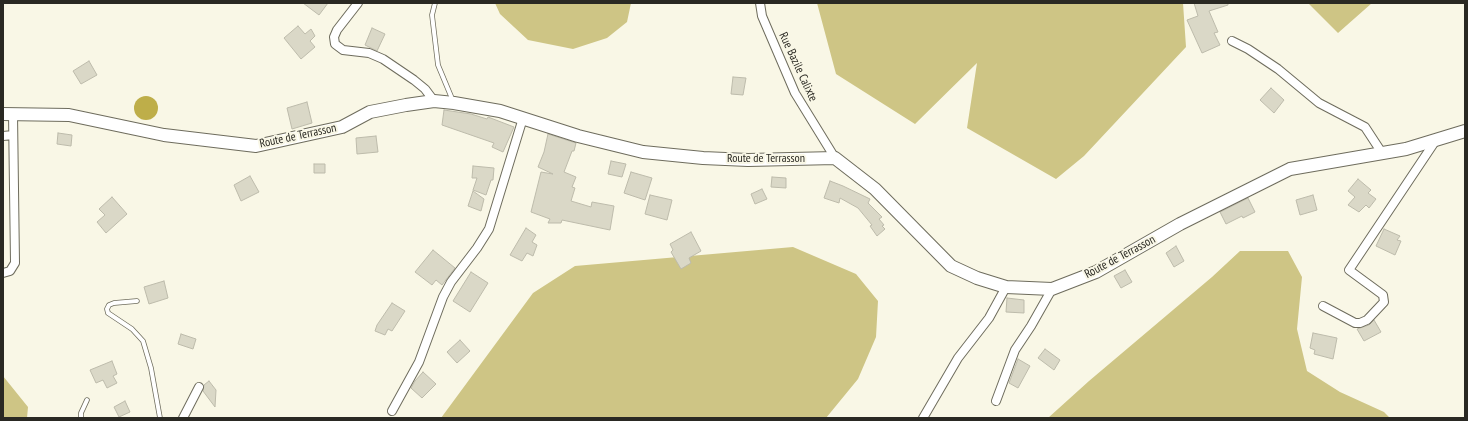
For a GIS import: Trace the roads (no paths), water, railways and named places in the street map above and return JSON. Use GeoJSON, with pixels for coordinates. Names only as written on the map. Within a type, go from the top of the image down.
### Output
{"type":"FeatureCollection","features":[{"type":"Feature","properties":{"kind":"street"},"geometry":{"type":"LineString","coordinates":[[358,3],[337,30],[334,37],[335,44],[343,50],[370,53],[383,58],[425,89],[434,101]]}},
{"type":"Feature","properties":{"kind":"street","name":"Rue Bazile Calixte"},"geometry":{"type":"LineString","coordinates":[[760,3],[762,16],[795,93],[835,158]]}},
{"type":"Feature","properties":{"kind":"street"},"geometry":{"type":"LineString","coordinates":[[1232,41],[1248,49],[1272,65],[1319,103],[1365,128],[1382,153]]}},
{"type":"Feature","properties":{"kind":"street","name":"Route de Terrasson"},"geometry":{"type":"LineString","coordinates":[[8,114],[69,115],[164,135],[256,146],[342,127],[370,112],[434,101],[500,111],[578,136],[643,152],[726,159],[835,158],[874,189],[951,266],[977,278],[1006,287],[1052,289],[1096,272],[1180,224],[1290,169],[1406,148],[1465,131]]}},
{"type":"Feature","properties":{"kind":"street"},"geometry":{"type":"LineString","coordinates":[[3,273],[10,271],[16,263],[13,135],[8,114]]}},
{"type":"Feature","properties":{"kind":"street"},"geometry":{"type":"LineString","coordinates":[[392,411],[420,362],[443,297],[451,282],[478,248],[489,229],[522,118]]}},
{"type":"Feature","properties":{"kind":"street"},"geometry":{"type":"LineString","coordinates":[[3,136],[13,135]]}},
{"type":"Feature","properties":{"kind":"street"},"geometry":{"type":"LineString","coordinates":[[1322,306],[1359,323],[1367,320],[1384,302],[1383,295],[1349,270],[1436,140]]}},
{"type":"Feature","properties":{"kind":"street"},"geometry":{"type":"LineString","coordinates":[[923,418],[958,358],[990,318],[1006,287]]}},
{"type":"Feature","properties":{"kind":"street"},"geometry":{"type":"LineString","coordinates":[[996,401],[1015,350],[1031,326],[1052,289]]}},
{"type":"Feature","properties":{"kind":"street"},"geometry":{"type":"LineString","coordinates":[[182,418],[199,387]]}},
{"type":"Feature","properties":{"kind":"lane"},"geometry":{"type":"LineString","coordinates":[[435,3],[432,15],[438,65],[454,103]]}},
{"type":"Feature","properties":{"kind":"lane"},"geometry":{"type":"LineString","coordinates":[[137,301],[110,305],[107,309],[108,313],[132,329],[143,341],[151,368],[160,418]]}},
{"type":"Feature","properties":{"kind":"lane"},"geometry":{"type":"LineString","coordinates":[[81,418],[81,413],[87,400]]}}]}
